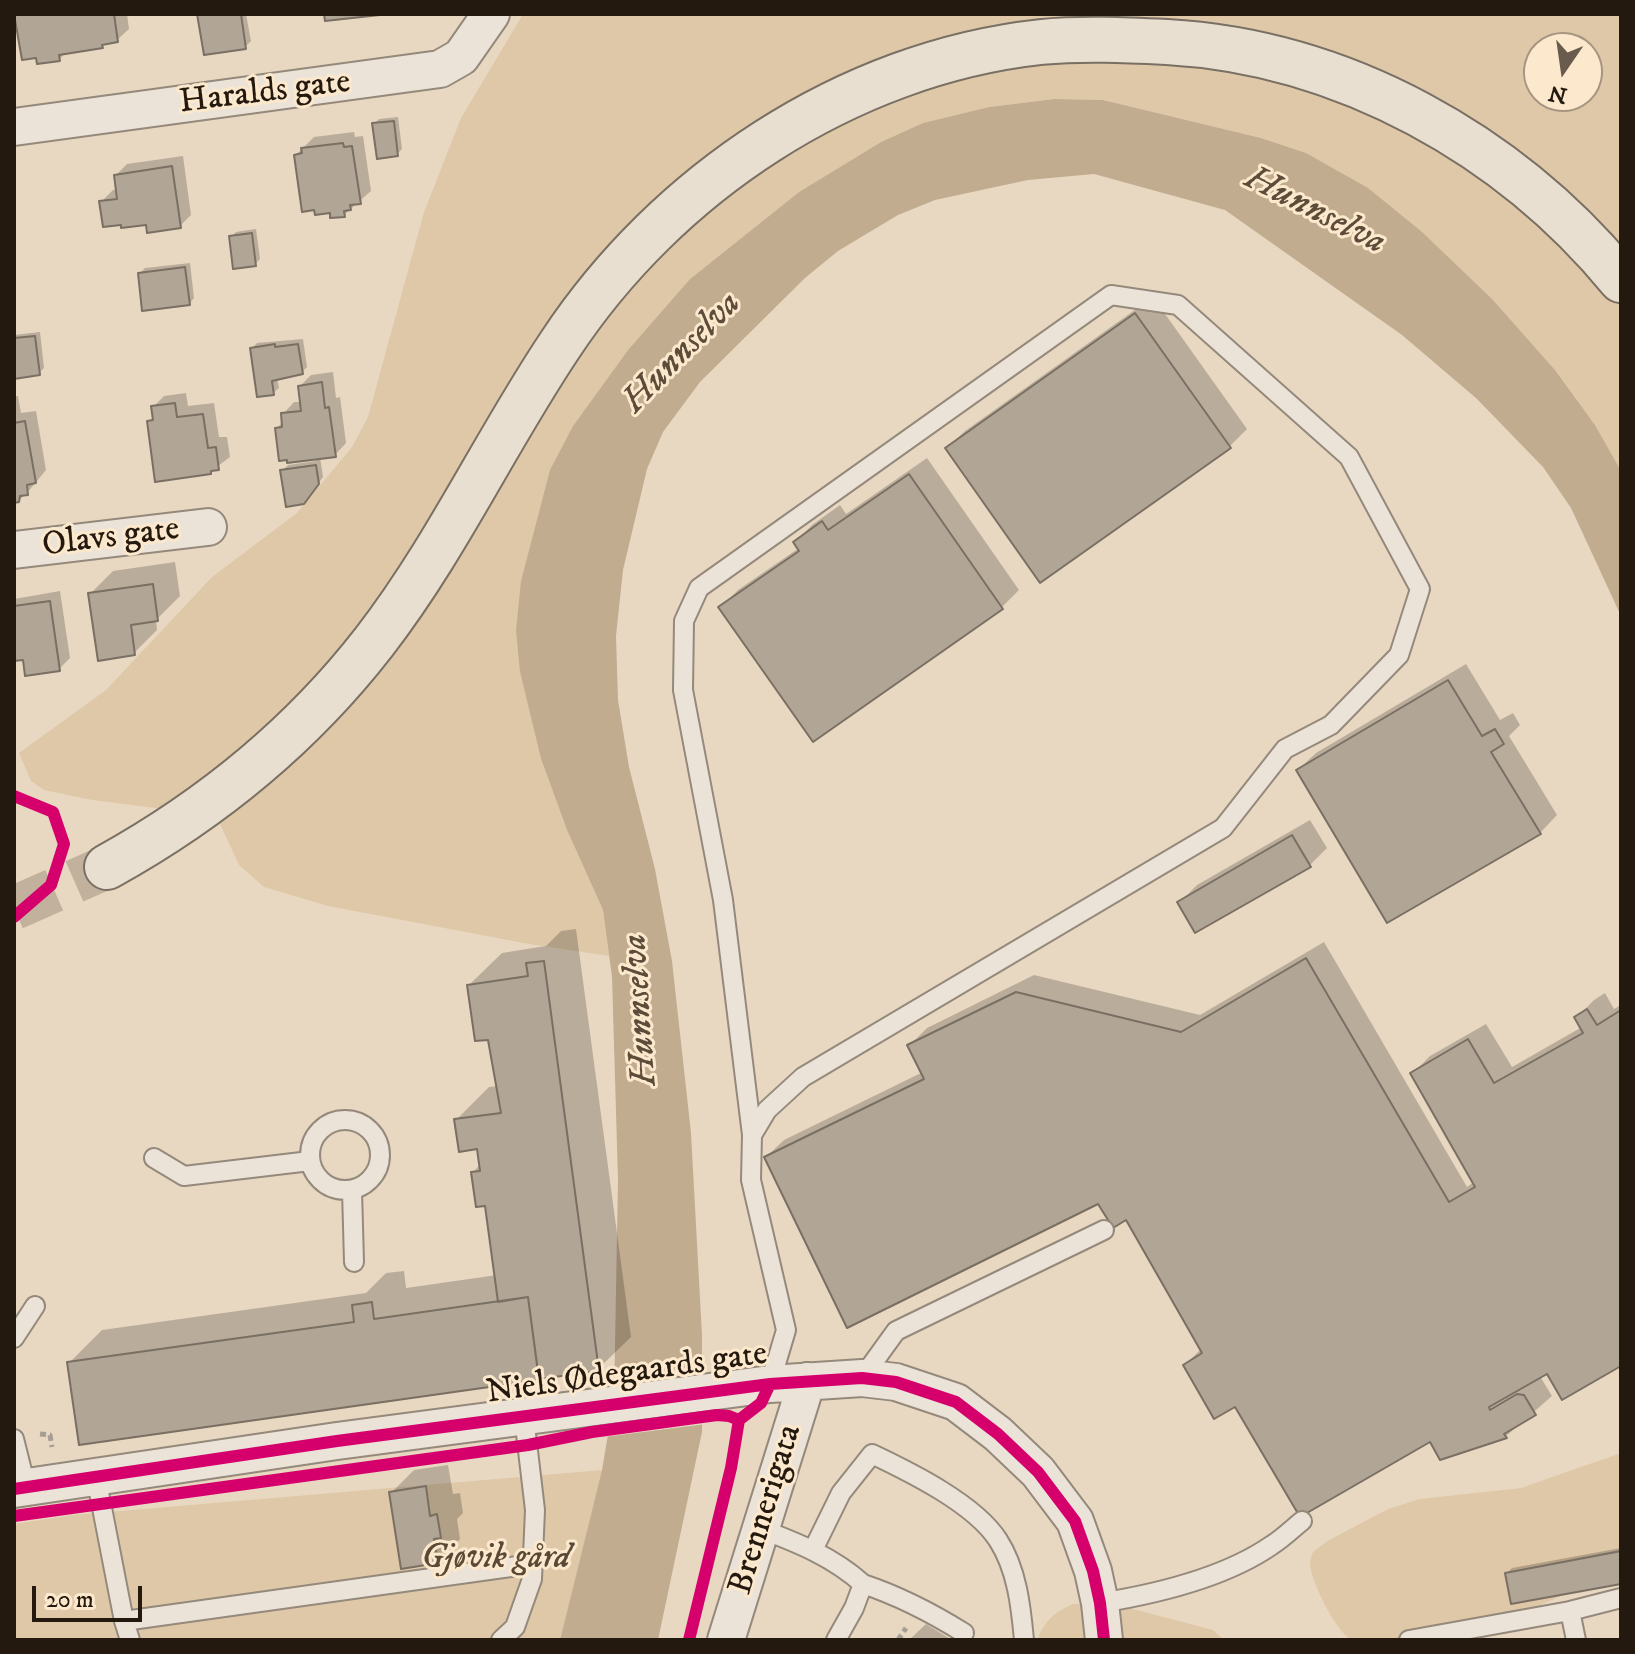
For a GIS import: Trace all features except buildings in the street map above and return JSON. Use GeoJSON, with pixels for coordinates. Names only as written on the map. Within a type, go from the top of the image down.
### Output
{"type":"FeatureCollection","features":[{"type":"Feature","properties":{"kind":"highway"},"geometry":{"type":"LineString","coordinates":[[107,867],[177,826],[263,760],[297,728],[354,665],[399,608],[432,559],[564,339],[637,247],[673,212],[747,153],[800,122],[883,84],[943,61],[1043,42],[1135,40],[1185,43],[1273,58],[1331,75],[1374,93],[1459,138],[1531,190],[1569,223],[1621,280]]}},
{"type":"Feature","properties":{"kind":"street","name":"Haralds gate"},"geometry":{"type":"LineString","coordinates":[[14,127],[440,69],[461,57],[491,14]]}},
{"type":"Feature","properties":{"kind":"street","name":"Olavs gate"},"geometry":{"type":"LineString","coordinates":[[14,550],[208,527]]}},
{"type":"Feature","properties":{"kind":"street","name":"Niels Ødegaards gate"},"geometry":{"type":"LineString","coordinates":[[20,1488],[337,1441],[770,1384],[862,1378],[896,1382],[956,1402],[998,1434],[1038,1472],[1075,1521],[1093,1571],[1104,1640]]}},
{"type":"Feature","properties":{"kind":"street","name":"Brennerigata"},"geometry":{"type":"LineString","coordinates":[[726,1640],[807,1381]]}},
{"type":"Feature","properties":{"kind":"lane"},"geometry":{"type":"LineString","coordinates":[[752,1135],[767,1110],[803,1077],[1223,828],[1285,749],[1331,725],[1399,655],[1420,589],[1349,457],[1178,305],[1111,295],[699,588],[684,621],[683,690],[723,900],[752,1135],[751,1180],[786,1330],[770,1384]]}},
{"type":"Feature","properties":{"kind":"lane"},"geometry":{"type":"LineString","coordinates":[[355,1120],[375,1134],[381,1160],[374,1176],[352,1190],[324,1184],[310,1161],[310,1146],[323,1126],[355,1120]]}},
{"type":"Feature","properties":{"kind":"lane"},"geometry":{"type":"LineString","coordinates":[[154,1158],[184,1176],[310,1161]]}},
{"type":"Feature","properties":{"kind":"lane"},"geometry":{"type":"LineString","coordinates":[[352,1190],[354,1262]]}},
{"type":"Feature","properties":{"kind":"lane"},"geometry":{"type":"LineString","coordinates":[[862,1378],[896,1331],[1104,1230]]}},
{"type":"Feature","properties":{"kind":"lane"},"geometry":{"type":"LineString","coordinates":[[14,1338],[35,1306]]}},
{"type":"Feature","properties":{"kind":"lane"},"geometry":{"type":"LineString","coordinates":[[501,1640],[515,1627],[532,1579],[535,1510],[524,1417]]}},
{"type":"Feature","properties":{"kind":"lane"},"geometry":{"type":"LineString","coordinates":[[14,1439],[20,1488]]}},
{"type":"Feature","properties":{"kind":"lane"},"geometry":{"type":"LineString","coordinates":[[813,1550],[841,1493],[872,1454],[918,1476],[967,1509],[998,1539],[1020,1593],[1024,1640]]}},
{"type":"Feature","properties":{"kind":"lane"},"geometry":{"type":"LineString","coordinates":[[96,1477],[130,1640]]}},
{"type":"Feature","properties":{"kind":"lane"},"geometry":{"type":"LineString","coordinates":[[1100,1603],[1175,1586],[1228,1567],[1271,1546],[1302,1521]]}},
{"type":"Feature","properties":{"kind":"lane"},"geometry":{"type":"LineString","coordinates":[[761,1529],[813,1550],[841,1565],[863,1584],[891,1593],[964,1633]]}},
{"type":"Feature","properties":{"kind":"lane"},"geometry":{"type":"LineString","coordinates":[[124,1621],[532,1564]]}},
{"type":"Feature","properties":{"kind":"lane"},"geometry":{"type":"LineString","coordinates":[[836,1640],[863,1584]]}},
{"type":"Feature","properties":{"kind":"lane"},"geometry":{"type":"LineString","coordinates":[[1409,1640],[1570,1611],[1621,1598]]}},
{"type":"Feature","properties":{"kind":"lane"},"geometry":{"type":"LineString","coordinates":[[1570,1611],[1576,1640]]}},
{"type":"Feature","properties":{"kind":"green space"},"geometry":{"type":"Polygon","coordinates":[[[523,14],[1621,14],[1621,471],[1595,425],[1555,370],[1494,301],[1306,153],[1261,138],[1103,100],[1054,99],[989,107],[923,123],[881,142],[799,192],[690,279],[628,350],[573,426],[520,672],[541,759],[567,830],[603,910],[609,956],[328,906],[264,887],[239,865],[219,822],[171,810],[92,800],[44,790],[31,781],[19,753],[106,690],[212,577],[297,513],[352,447],[368,417],[424,212],[461,118],[523,14]]]}},
{"type":"Feature","properties":{"kind":"green space"},"geometry":{"type":"Polygon","coordinates":[[[1621,1453],[1621,1574],[1565,1594],[1458,1640],[1353,1640],[1340,1628],[1320,1594],[1311,1572],[1313,1552],[1329,1540],[1388,1509],[1420,1499],[1521,1488],[1621,1453]]]}},
{"type":"Feature","properties":{"kind":"green space","name":"Gjøvik gård"},"geometry":{"type":"Polygon","coordinates":[[[602,1470],[560,1640],[14,1640],[14,1524],[73,1515],[602,1470]]]}},
{"type":"Feature","properties":{"kind":"green space"},"geometry":{"type":"Polygon","coordinates":[[[1073,1604],[1114,1604],[1213,1630],[1224,1640],[1037,1640],[1051,1618],[1073,1604]]]}},
{"type":"Feature","properties":{"kind":"water","name":"Hunnselva"},"geometry":{"type":"Polygon","coordinates":[[[1054,99],[1103,100],[1261,138],[1306,153],[1368,188],[1422,232],[1494,301],[1555,370],[1595,425],[1621,471],[1621,616],[1571,508],[1543,467],[1476,398],[1402,335],[1225,210],[1094,174],[1028,180],[935,200],[898,215],[838,251],[805,278],[700,382],[663,432],[647,469],[623,570],[616,636],[618,700],[629,767],[655,869],[672,961],[691,1133],[702,1335],[702,1432],[658,1640],[560,1640],[602,1470],[614,1399],[618,1180],[612,977],[603,910],[567,830],[541,759],[520,672],[516,630],[521,581],[550,470],[573,426],[628,350],[690,279],[799,192],[881,142],[923,123],[989,107],[1054,99]]]}},
{"type":"Feature","properties":{"kind":"pier"},"geometry":{"type":"Polygon","coordinates":[[[706,1366],[706,1424],[604,1437],[611,1377],[706,1366]]]}},
{"type":"Feature","properties":{"kind":"tunnel"},"geometry":{"type":"LineString","coordinates":[[14,908],[107,867]]}},
{"type":"Feature","properties":{"kind":"cycle path"},"geometry":{"type":"LineString","coordinates":[[14,796],[53,812],[64,844],[51,885],[14,917]]}},
{"type":"Feature","properties":{"kind":"cycle path"},"geometry":{"type":"LineString","coordinates":[[14,1489],[337,1441],[770,1384],[862,1378],[896,1382],[956,1402],[998,1434],[1038,1472],[1075,1521],[1093,1571],[1104,1640]]}},
{"type":"Feature","properties":{"kind":"cycle path"},"geometry":{"type":"LineString","coordinates":[[689,1640],[731,1468],[739,1420],[761,1403],[770,1384]]}},
{"type":"Feature","properties":{"kind":"cycle path"},"geometry":{"type":"LineString","coordinates":[[14,1516],[528,1445],[592,1432],[717,1415],[739,1420]]}}]}
